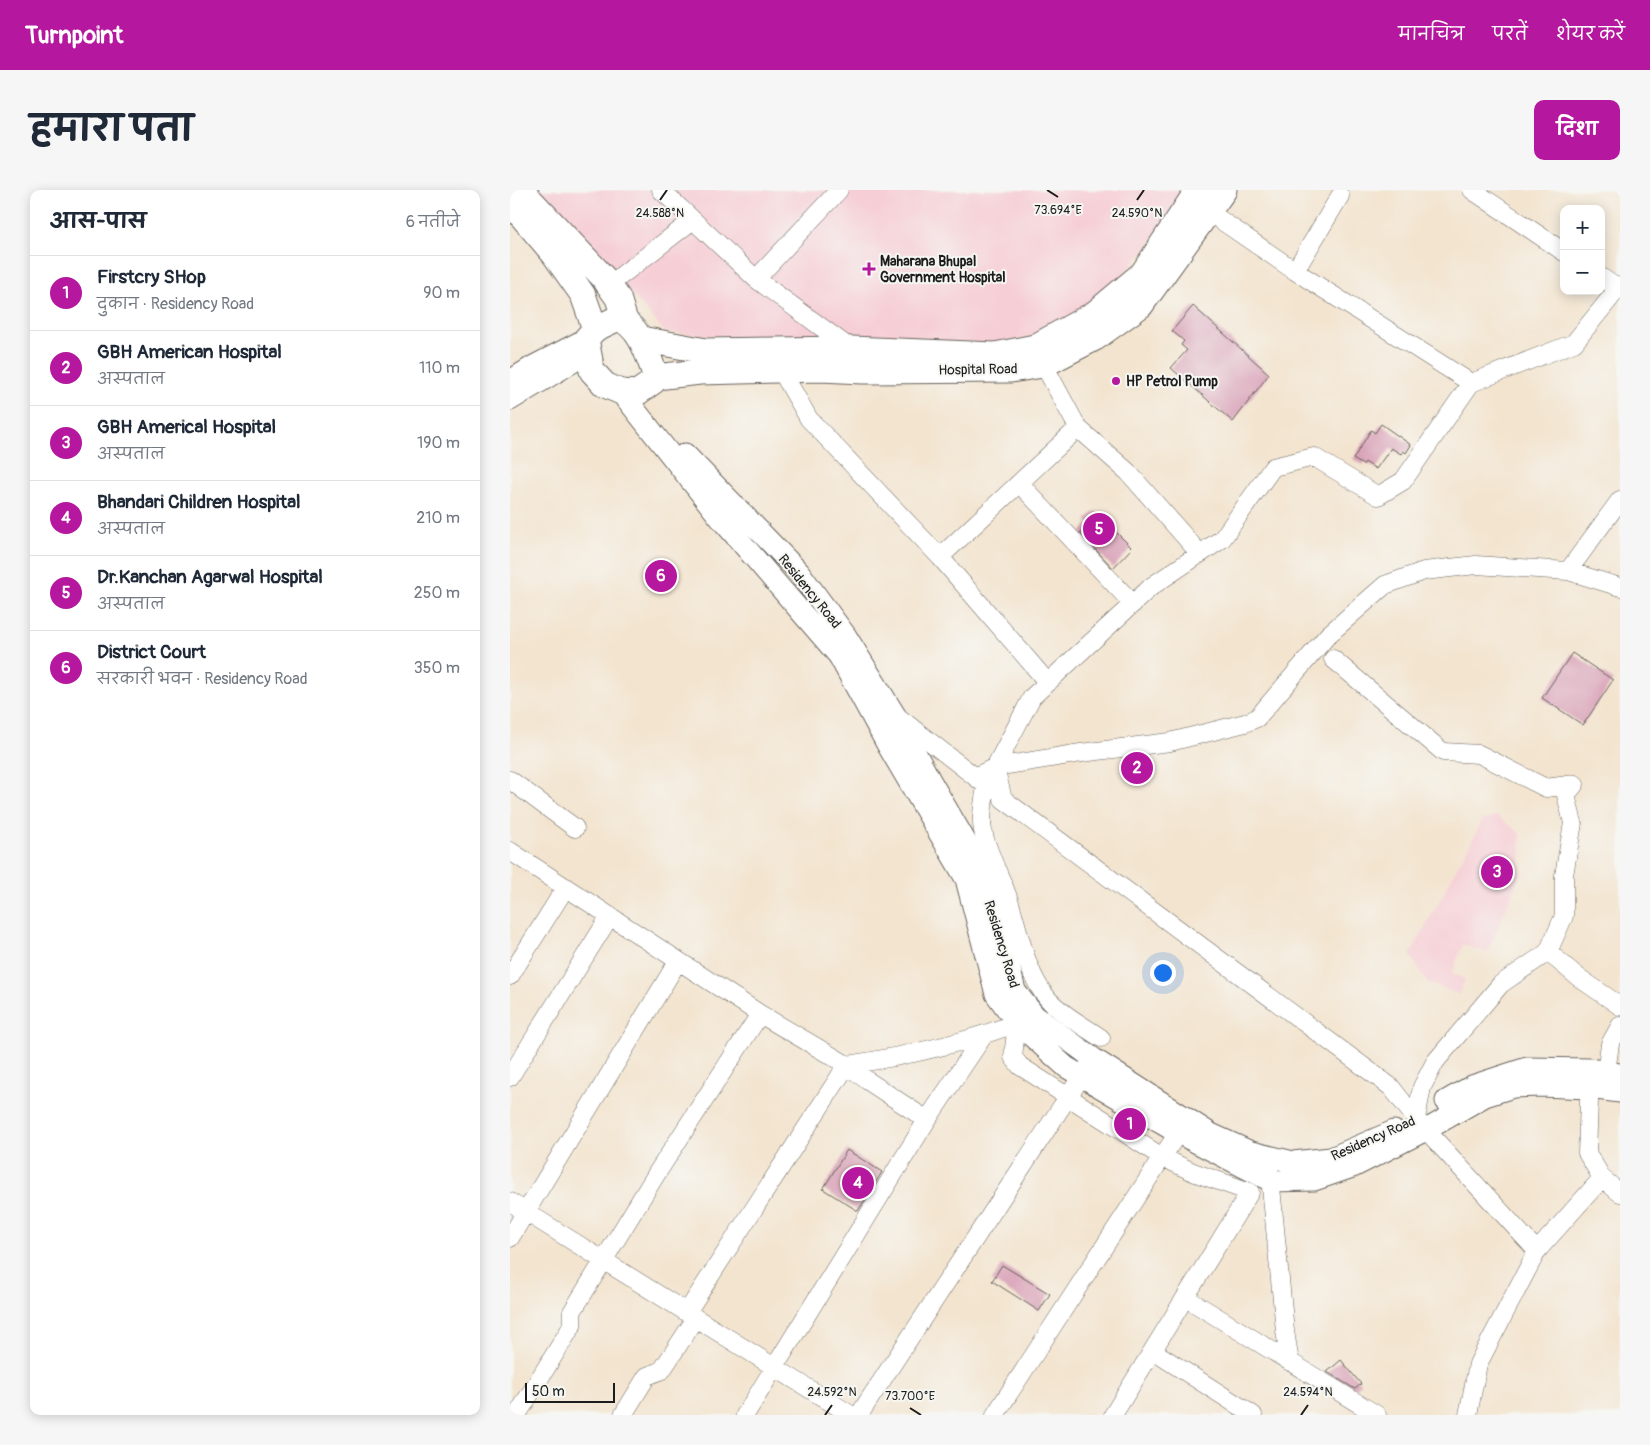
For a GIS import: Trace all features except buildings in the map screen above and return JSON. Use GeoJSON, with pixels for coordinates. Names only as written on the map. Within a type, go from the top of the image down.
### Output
{"type":"FeatureCollection","features":[{"type":"Feature","properties":{"kind":"highway"},"geometry":{"type":"LineString","coordinates":[[510,203],[554,254],[583,295],[590,340],[592,371],[605,385],[629,393],[654,381],[656,377],[641,339],[625,321],[618,298],[609,285],[521,190]]}},
{"type":"Feature","properties":{"kind":"highway"},"geometry":{"type":"LineString","coordinates":[[641,339],[706,351],[851,349],[1039,356],[1143,273],[1198,190]]}},
{"type":"Feature","properties":{"kind":"highway","name":"Hospital Road"},"geometry":{"type":"LineString","coordinates":[[656,377],[700,372],[781,370],[1011,370],[1039,356],[1095,338],[1141,305],[1224,190]]}},
{"type":"Feature","properties":{"kind":"highway"},"geometry":{"type":"LineString","coordinates":[[590,340],[618,318],[625,321]]}},
{"type":"Feature","properties":{"kind":"main road"},"geometry":{"type":"LineString","coordinates":[[510,381],[532,366],[590,340]]}},
{"type":"Feature","properties":{"kind":"main road"},"geometry":{"type":"LineString","coordinates":[[510,400],[590,340]]}},
{"type":"Feature","properties":{"kind":"main road"},"geometry":{"type":"LineString","coordinates":[[629,393],[722,519],[839,656],[873,719],[966,879],[996,994],[1026,1020]]}},
{"type":"Feature","properties":{"kind":"main road","name":"Residency Road"},"geometry":{"type":"LineString","coordinates":[[629,393],[799,572],[846,636],[895,715],[978,863],[1026,1020],[1088,1067],[1183,1126],[1211,1134],[1251,1152],[1292,1162],[1330,1158],[1388,1134],[1421,1125],[1472,1086],[1527,1068],[1601,1076],[1620,1092]]}},
{"type":"Feature","properties":{"kind":"main road"},"geometry":{"type":"LineString","coordinates":[[1183,1126],[1271,1181],[1314,1180],[1355,1166],[1421,1125]]}},
{"type":"Feature","properties":{"kind":"street"},"geometry":{"type":"LineString","coordinates":[[661,190],[756,279],[851,349]]}},
{"type":"Feature","properties":{"kind":"street"},"geometry":{"type":"LineString","coordinates":[[756,279],[839,190]]}},
{"type":"Feature","properties":{"kind":"street"},"geometry":{"type":"LineString","coordinates":[[1472,190],[1561,250]]}},
{"type":"Feature","properties":{"kind":"street"},"geometry":{"type":"LineString","coordinates":[[1295,271],[1340,196]]}},
{"type":"Feature","properties":{"kind":"street"},"geometry":{"type":"LineString","coordinates":[[1209,212],[1295,271],[1471,383]]}},
{"type":"Feature","properties":{"kind":"street"},"geometry":{"type":"LineString","coordinates":[[609,285],[693,220]]}},
{"type":"Feature","properties":{"kind":"street"},"geometry":{"type":"LineString","coordinates":[[1101,1038],[1064,1013],[1049,1000],[1036,979],[1026,958],[1009,899],[983,834],[981,782],[995,768],[1032,697],[1152,586],[1222,539],[1273,467],[1314,457],[1378,496],[1403,481],[1471,383],[1574,343],[1619,287],[1605,279]]}},
{"type":"Feature","properties":{"kind":"street"},"geometry":{"type":"LineString","coordinates":[[1039,356],[1078,428],[1128,472],[1200,554]]}},
{"type":"Feature","properties":{"kind":"street"},"geometry":{"type":"LineString","coordinates":[[781,370],[809,419],[940,556],[1048,683]]}},
{"type":"Feature","properties":{"kind":"street"},"geometry":{"type":"LineString","coordinates":[[940,556],[1078,428]]}},
{"type":"Feature","properties":{"kind":"street"},"geometry":{"type":"LineString","coordinates":[[1018,483],[1133,604]]}},
{"type":"Feature","properties":{"kind":"street"},"geometry":{"type":"LineString","coordinates":[[1568,571],[1620,500]]}},
{"type":"Feature","properties":{"kind":"street"},"geometry":{"type":"LineString","coordinates":[[995,768],[1081,753],[1170,742],[1244,724],[1256,718],[1328,635],[1385,585],[1424,571],[1476,565],[1568,571],[1620,587]]}},
{"type":"Feature","properties":{"kind":"street"},"geometry":{"type":"LineString","coordinates":[[1333,658],[1443,752],[1479,754],[1546,788],[1575,784],[1566,795],[1573,823],[1564,875],[1564,916],[1548,952],[1501,984],[1435,1062],[1422,1087],[1421,1125]]}},
{"type":"Feature","properties":{"kind":"street"},"geometry":{"type":"LineString","coordinates":[[873,719],[895,715],[1003,799],[1391,1088],[1421,1125],[1536,1251]]}},
{"type":"Feature","properties":{"kind":"street"},"geometry":{"type":"LineString","coordinates":[[995,768],[1003,799]]}},
{"type":"Feature","properties":{"kind":"street"},"geometry":{"type":"LineString","coordinates":[[510,780],[575,828]]}},
{"type":"Feature","properties":{"kind":"street"},"geometry":{"type":"LineString","coordinates":[[511,854],[566,886],[760,1014],[847,1065],[927,1120]]}},
{"type":"Feature","properties":{"kind":"street"},"geometry":{"type":"LineString","coordinates":[[510,976],[566,886]]}},
{"type":"Feature","properties":{"kind":"street"},"geometry":{"type":"LineString","coordinates":[[510,1077],[610,916]]}},
{"type":"Feature","properties":{"kind":"street"},"geometry":{"type":"LineString","coordinates":[[1548,952],[1578,977],[1620,1006]]}},
{"type":"Feature","properties":{"kind":"street"},"geometry":{"type":"LineString","coordinates":[[510,1238],[678,961]]}},
{"type":"Feature","properties":{"kind":"street"},"geometry":{"type":"LineString","coordinates":[[522,1413],[572,1326],[572,1312],[672,1150],[760,1014]]}},
{"type":"Feature","properties":{"kind":"street"},"geometry":{"type":"LineString","coordinates":[[623,1415],[647,1376],[662,1370],[692,1315],[847,1065],[913,1053],[984,1034],[1026,1020]]}},
{"type":"Feature","properties":{"kind":"street"},"geometry":{"type":"LineString","coordinates":[[1026,1020],[1013,1057],[1020,1066],[1162,1158],[1193,1172],[1250,1192],[1113,1415]]}},
{"type":"Feature","properties":{"kind":"street"},"geometry":{"type":"LineString","coordinates":[[1620,1026],[1610,1044],[1601,1076],[1588,1154],[1602,1178],[1620,1193]]}},
{"type":"Feature","properties":{"kind":"street"},"geometry":{"type":"LineString","coordinates":[[745,1415],[927,1120],[984,1034]]}},
{"type":"Feature","properties":{"kind":"street"},"geometry":{"type":"LineString","coordinates":[[859,1415],[1088,1067]]}},
{"type":"Feature","properties":{"kind":"street"},"geometry":{"type":"LineString","coordinates":[[995,1415],[1183,1126]]}},
{"type":"Feature","properties":{"kind":"street"},"geometry":{"type":"LineString","coordinates":[[1268,1156],[1285,1332],[1290,1362]]}},
{"type":"Feature","properties":{"kind":"street"},"geometry":{"type":"LineString","coordinates":[[1468,1415],[1478,1364],[1536,1251],[1602,1178]]}},
{"type":"Feature","properties":{"kind":"street"},"geometry":{"type":"LineString","coordinates":[[510,1202],[776,1366],[851,1415]]}},
{"type":"Feature","properties":{"kind":"street"},"geometry":{"type":"LineString","coordinates":[[1186,1298],[1377,1415]]}},
{"type":"Feature","properties":{"kind":"street"},"geometry":{"type":"LineString","coordinates":[[1153,1351],[1253,1415]]}},
{"type":"Feature","properties":{"kind":"shaded area","name":"Maharana Bhupal Government Hospital"},"geometry":{"type":"Polygon","coordinates":[[[539,190],[1185,190],[1148,246],[1109,292],[1038,336],[982,346],[723,338],[665,332],[539,190]]]}},
{"type":"Feature","properties":{"kind":"shaded area"},"geometry":{"type":"Polygon","coordinates":[[[1497,816],[1520,833],[1521,873],[1487,953],[1463,944],[1452,973],[1465,979],[1459,994],[1428,983],[1410,955],[1483,820],[1497,816]]]}},
{"type":"Feature","properties":{"kind":"place","name":"Maharana Bhupal Government Hospital"},"geometry":{"type":"Point","coordinates":[869,269]}},
{"type":"Feature","properties":{"kind":"place","name":"HP Petrol Pump"},"geometry":{"type":"Point","coordinates":[1116,381]}},
{"type":"Feature","properties":{"kind":"place","name":"Dr.Kanchan Agarwal Hospital"},"geometry":{"type":"Point","coordinates":[1099,529]}},
{"type":"Feature","properties":{"kind":"place","name":"District Court"},"geometry":{"type":"Point","coordinates":[661,576]}},
{"type":"Feature","properties":{"kind":"place","name":"GBH American Hospital"},"geometry":{"type":"Point","coordinates":[1137,768]}},
{"type":"Feature","properties":{"kind":"place","name":"GBH Americal Hospital"},"geometry":{"type":"Point","coordinates":[1497,872]}},
{"type":"Feature","properties":{"kind":"place","name":"Firstcry SHop"},"geometry":{"type":"Point","coordinates":[1130,1124]}},
{"type":"Feature","properties":{"kind":"place","name":"Bhandari Children Hospital"},"geometry":{"type":"Point","coordinates":[858,1183]}}]}
